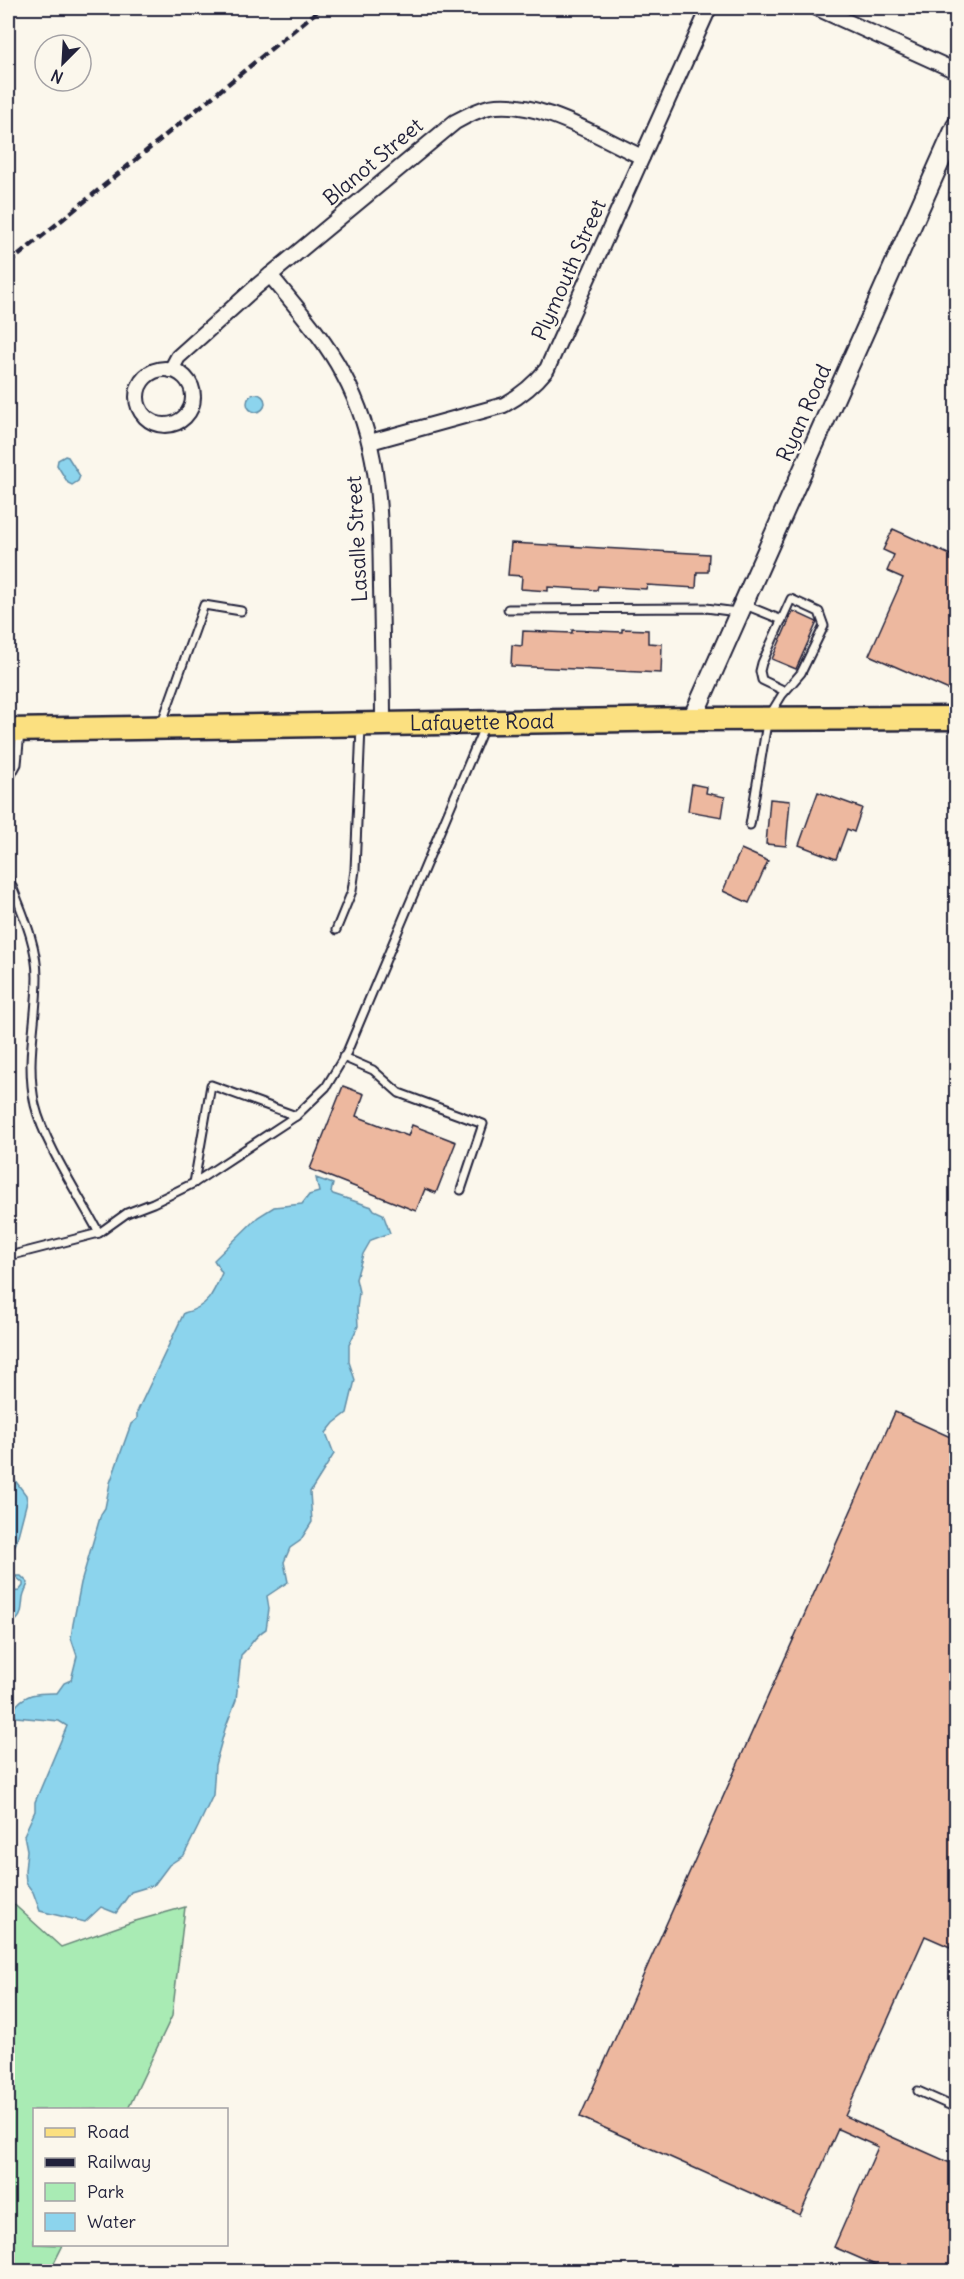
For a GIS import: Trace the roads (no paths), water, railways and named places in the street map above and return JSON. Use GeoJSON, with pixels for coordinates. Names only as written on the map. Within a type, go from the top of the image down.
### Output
{"type":"FeatureCollection","features":[{"type":"Feature","properties":{"kind":"main road","name":"Lafayette Road"},"geometry":{"type":"LineString","coordinates":[[14,730],[768,718],[957,718]]}},
{"type":"Feature","properties":{"kind":"street","name":"Plymouth Street"},"geometry":{"type":"LineString","coordinates":[[370,442],[504,405],[534,385],[553,358],[709,8]]}},
{"type":"Feature","properties":{"kind":"street"},"geometry":{"type":"LineString","coordinates":[[817,8],[957,71]]}},
{"type":"Feature","properties":{"kind":"street","name":"Blanot Street"},"geometry":{"type":"LineString","coordinates":[[171,370],[178,357],[270,276],[455,122],[471,113],[489,107],[510,105],[530,108],[549,114],[642,156]]}},
{"type":"Feature","properties":{"kind":"street","name":"Ryan Road"},"geometry":{"type":"LineString","coordinates":[[692,719],[957,126]]}},
{"type":"Feature","properties":{"kind":"street","name":"Lasalle Street"},"geometry":{"type":"LineString","coordinates":[[270,276],[326,346],[344,375],[358,405],[370,442],[380,502],[383,724]]}},
{"type":"Feature","properties":{"kind":"street"},"geometry":{"type":"LineString","coordinates":[[162,369],[171,370],[185,377],[190,384],[193,401],[186,417],[171,425],[153,423],[142,414],[137,400],[140,386],[149,375],[162,369]]}},
{"type":"Feature","properties":{"kind":"lane"},"geometry":{"type":"LineString","coordinates":[[750,825],[768,718],[785,691],[801,673],[824,626],[819,612],[791,599],[760,671],[762,680],[785,691]]}},
{"type":"Feature","properties":{"kind":"lane"},"geometry":{"type":"LineString","coordinates":[[160,727],[204,605],[241,611]]}},
{"type":"Feature","properties":{"kind":"lane"},"geometry":{"type":"LineString","coordinates":[[508,609],[741,608],[782,620]]}},
{"type":"Feature","properties":{"kind":"lane"},"geometry":{"type":"LineString","coordinates":[[13,1255],[99,1233],[127,1213],[194,1183],[296,1116],[326,1087],[343,1058],[486,722]]}},
{"type":"Feature","properties":{"kind":"lane"},"geometry":{"type":"LineString","coordinates":[[336,930],[354,881],[361,724]]}},
{"type":"Feature","properties":{"kind":"lane"},"geometry":{"type":"LineString","coordinates":[[8,780],[17,764],[14,730]]}},
{"type":"Feature","properties":{"kind":"lane"},"geometry":{"type":"LineString","coordinates":[[8,876],[34,947],[37,976],[30,1063],[36,1107],[47,1137],[99,1233]]}},
{"type":"Feature","properties":{"kind":"lane"},"geometry":{"type":"LineString","coordinates":[[343,1058],[373,1070],[399,1093],[483,1124],[461,1190]]}},
{"type":"Feature","properties":{"kind":"lane"},"geometry":{"type":"LineString","coordinates":[[194,1183],[211,1085],[296,1116]]}},
{"type":"Feature","properties":{"kind":"lane"},"geometry":{"type":"LineString","coordinates":[[918,2091],[957,2108]]}},
{"type":"Feature","properties":{"kind":"water"},"geometry":{"type":"Polygon","coordinates":[[[256,394],[262,397],[265,403],[262,409],[256,412],[250,409],[247,403],[250,397],[256,394]]]}},
{"type":"Feature","properties":{"kind":"water"},"geometry":{"type":"Polygon","coordinates":[[[65,456],[80,476],[78,481],[72,485],[68,483],[57,465],[58,460],[65,456]]]}},
{"type":"Feature","properties":{"kind":"water"},"geometry":{"type":"Polygon","coordinates":[[[316,1178],[333,1184],[331,1192],[333,1194],[372,1207],[383,1214],[390,1233],[371,1240],[363,1254],[356,1279],[359,1292],[358,1326],[349,1345],[349,1362],[355,1380],[347,1413],[326,1433],[334,1454],[310,1492],[312,1522],[300,1541],[290,1548],[284,1562],[288,1582],[267,1596],[269,1609],[266,1629],[241,1655],[236,1700],[215,1765],[213,1795],[184,1855],[169,1865],[154,1885],[131,1892],[116,1913],[101,1907],[85,1922],[40,1911],[33,1892],[26,1883],[27,1850],[24,1835],[35,1811],[35,1802],[67,1726],[59,1721],[16,1717],[13,1710],[22,1700],[32,1695],[57,1693],[64,1683],[71,1680],[77,1656],[71,1638],[81,1583],[101,1514],[105,1508],[110,1483],[131,1424],[137,1419],[137,1412],[184,1313],[199,1307],[209,1299],[216,1287],[222,1273],[214,1260],[258,1217],[274,1207],[302,1204],[309,1195],[319,1192],[316,1178]]]}},
{"type":"Feature","properties":{"kind":"water"},"geometry":{"type":"Polygon","coordinates":[[[8,1471],[26,1495],[27,1501],[16,1543],[8,1560],[8,1471]]]}},
{"type":"Feature","properties":{"kind":"water"},"geometry":{"type":"Polygon","coordinates":[[[15,1576],[21,1576],[28,1583],[20,1615],[8,1627],[8,1594],[19,1591],[23,1586],[23,1583],[15,1576]]]}},
{"type":"Feature","properties":{"kind":"railway"},"geometry":{"type":"LineString","coordinates":[[8,264],[321,8]]}}]}
